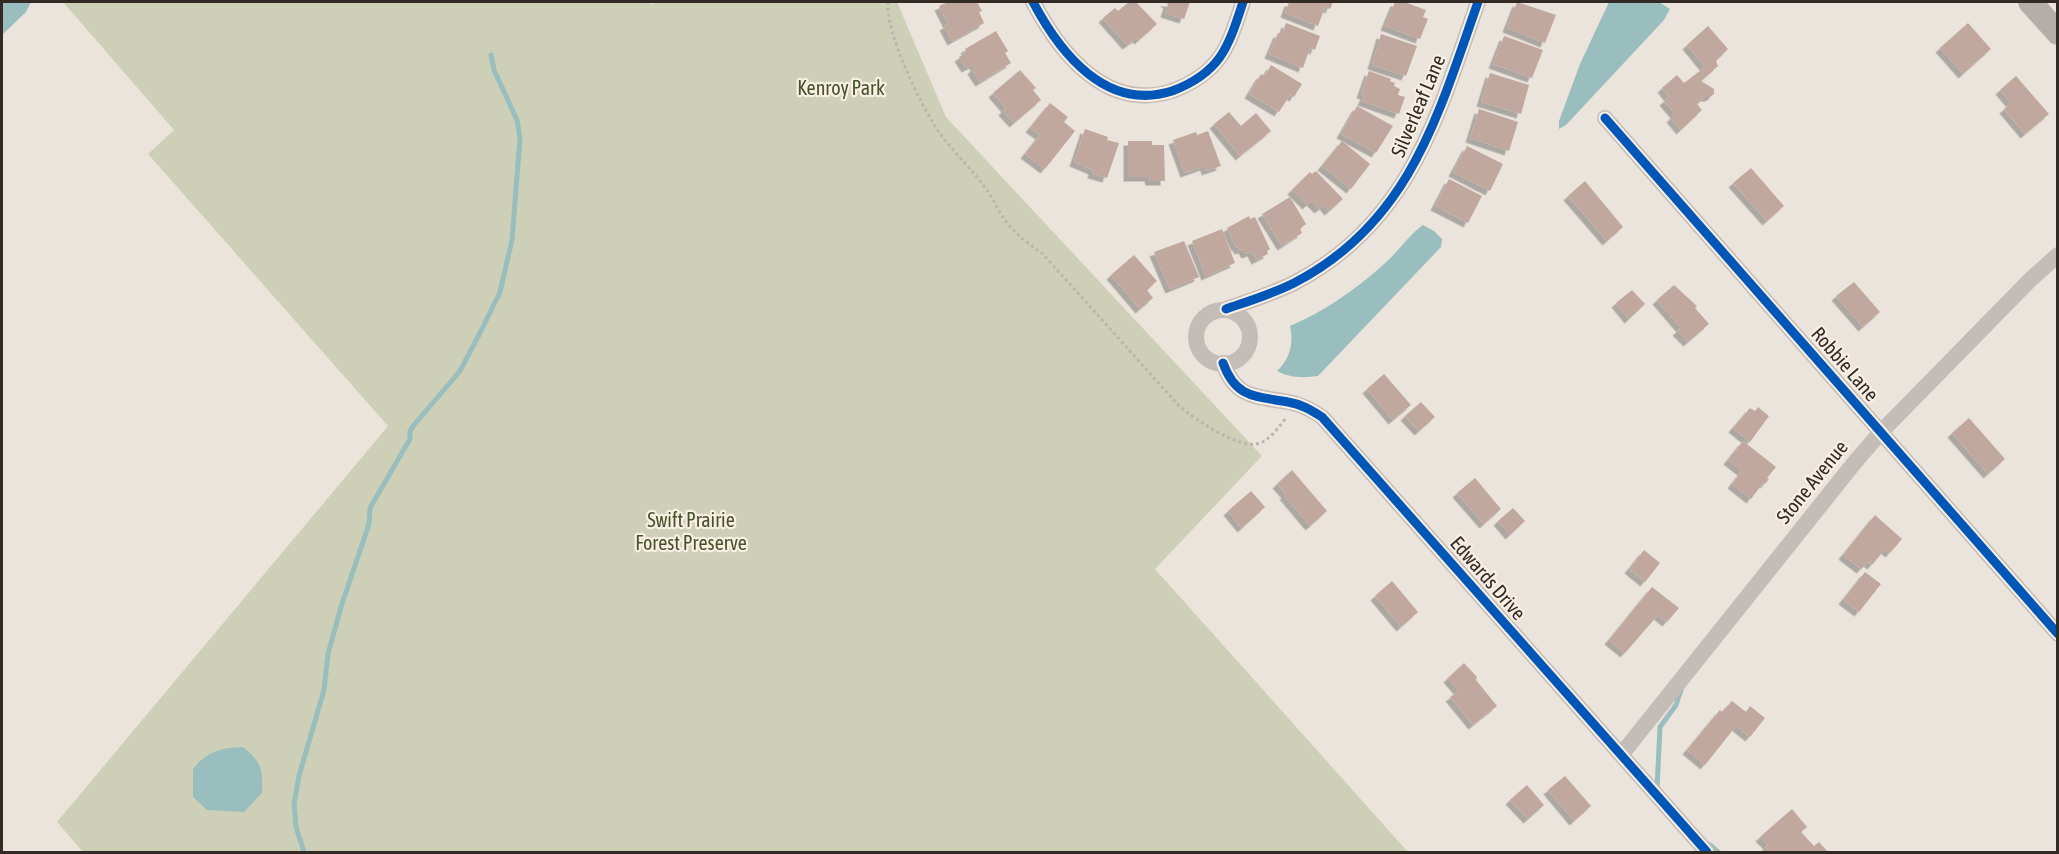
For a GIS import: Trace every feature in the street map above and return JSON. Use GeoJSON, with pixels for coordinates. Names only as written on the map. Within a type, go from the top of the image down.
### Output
{"type":"FeatureCollection","features":[{"type":"Feature","properties":{"kind":"street"},"geometry":{"type":"LineString","coordinates":[[1033,2],[1051,32],[1073,61],[1087,74],[1115,90],[1148,96],[1162,94],[1192,83],[1215,64],[1231,36],[1243,2]]}},
{"type":"Feature","properties":{"kind":"street","name":"Silverleaf Lane"},"geometry":{"type":"LineString","coordinates":[[1223,363],[1209,360],[1201,354],[1196,344],[1199,323],[1206,315],[1215,310],[1226,309],[1270,294],[1321,266],[1359,236],[1400,189],[1433,127],[1478,2]]}},
{"type":"Feature","properties":{"kind":"street"},"geometry":{"type":"LineString","coordinates":[[2030,2],[2058,33]]}},
{"type":"Feature","properties":{"kind":"street","name":"Robbie Lane"},"geometry":{"type":"LineString","coordinates":[[1605,118],[2058,634]]}},
{"type":"Feature","properties":{"kind":"street","name":"Stone Avenue"},"geometry":{"type":"LineString","coordinates":[[1621,755],[1881,432],[2031,279],[2058,255]]}},
{"type":"Feature","properties":{"kind":"street"},"geometry":{"type":"LineString","coordinates":[[1223,363],[1230,363],[1240,358],[1247,350],[1250,339],[1249,329],[1244,319],[1226,309]]}},
{"type":"Feature","properties":{"kind":"street","name":"Edwards Drive"},"geometry":{"type":"LineString","coordinates":[[1223,363],[1236,386],[1251,395],[1308,408],[1322,417],[1707,852]]}},
{"type":"Feature","properties":{"kind":"path"},"geometry":{"type":"LineString","coordinates":[[888,2],[887,13],[896,45],[925,108],[940,133],[986,188],[1007,223],[1042,254],[1180,406],[1198,421],[1248,446],[1262,443],[1288,417]]}},
{"type":"Feature","properties":{"kind":"green space","name":"Swift Prairie Forest Preserve"},"geometry":{"type":"Polygon","coordinates":[[[63,2],[649,2],[652,5],[653,2],[897,2],[946,117],[1262,456],[1155,569],[1408,852],[83,852],[57,822],[388,426],[148,154],[174,130],[63,2]]]}},
{"type":"Feature","properties":{"kind":"water"},"geometry":{"type":"Polygon","coordinates":[[[2,2],[31,2],[26,12],[2,35],[2,2]]]}},
{"type":"Feature","properties":{"kind":"water"},"geometry":{"type":"Polygon","coordinates":[[[1609,2],[1659,2],[1670,9],[1664,20],[1566,125],[1559,129],[1559,121],[1580,64],[1609,2]]]}},
{"type":"Feature","properties":{"kind":"water"},"geometry":{"type":"Polygon","coordinates":[[[1423,225],[1442,239],[1441,247],[1318,376],[1297,377],[1277,371],[1290,350],[1290,326],[1327,307],[1362,283],[1423,225]]]}},
{"type":"Feature","properties":{"kind":"water"},"geometry":{"type":"Polygon","coordinates":[[[243,747],[258,762],[262,778],[262,793],[244,812],[207,810],[193,797],[193,769],[209,754],[228,748],[243,747]]]}},
{"type":"Feature","properties":{"kind":"building"},"geometry":{"type":"Polygon","coordinates":[[[948,2],[977,2],[982,11],[979,12],[984,23],[952,41],[944,26],[948,24],[939,6],[948,2]]]}},
{"type":"Feature","properties":{"kind":"building"},"geometry":{"type":"Polygon","coordinates":[[[1129,2],[1136,2],[1157,24],[1139,40],[1137,38],[1127,45],[1103,18],[1115,8],[1118,11],[1129,2]]]}},
{"type":"Feature","properties":{"kind":"building"},"geometry":{"type":"Polygon","coordinates":[[[1164,2],[1190,2],[1184,19],[1165,13],[1168,4],[1164,2]]]}},
{"type":"Feature","properties":{"kind":"building"},"geometry":{"type":"Polygon","coordinates":[[[1289,2],[1333,2],[1330,9],[1325,7],[1318,26],[1285,13],[1289,2]]]}},
{"type":"Feature","properties":{"kind":"building"},"geometry":{"type":"Polygon","coordinates":[[[1395,2],[1404,2],[1426,10],[1423,17],[1428,19],[1420,39],[1385,26],[1395,2]]]}},
{"type":"Feature","properties":{"kind":"building"},"geometry":{"type":"Polygon","coordinates":[[[1517,2],[1556,15],[1545,43],[1507,28],[1517,2]]]}},
{"type":"Feature","properties":{"kind":"building"},"geometry":{"type":"Polygon","coordinates":[[[1286,23],[1320,36],[1315,50],[1310,48],[1303,68],[1269,54],[1278,33],[1282,34],[1286,23]]]}},
{"type":"Feature","properties":{"kind":"building"},"geometry":{"type":"Polygon","coordinates":[[[1968,23],[1991,49],[1963,74],[1940,48],[1968,23]]]}},
{"type":"Feature","properties":{"kind":"building"},"geometry":{"type":"Polygon","coordinates":[[[1708,26],[1728,49],[1716,61],[1718,66],[1701,81],[1714,89],[1714,94],[1705,97],[1697,104],[1702,110],[1681,130],[1671,118],[1675,114],[1664,101],[1669,97],[1662,88],[1677,75],[1684,83],[1705,67],[1687,45],[1708,26]]]}},
{"type":"Feature","properties":{"kind":"building"},"geometry":{"type":"Polygon","coordinates":[[[996,31],[1008,51],[1005,53],[1011,63],[980,82],[972,70],[975,67],[974,64],[966,68],[959,57],[967,52],[965,49],[996,31]]]}},
{"type":"Feature","properties":{"kind":"building"},"geometry":{"type":"Polygon","coordinates":[[[1381,34],[1417,46],[1406,76],[1372,65],[1381,34]]]}},
{"type":"Feature","properties":{"kind":"building"},"geometry":{"type":"Polygon","coordinates":[[[1504,36],[1543,50],[1532,78],[1493,64],[1504,36]]]}},
{"type":"Feature","properties":{"kind":"building"},"geometry":{"type":"Polygon","coordinates":[[[1271,65],[1302,84],[1294,97],[1290,95],[1279,112],[1249,94],[1261,74],[1265,76],[1271,65]]]}},
{"type":"Feature","properties":{"kind":"building"},"geometry":{"type":"Polygon","coordinates":[[[1020,70],[1036,88],[1033,90],[1041,100],[1014,123],[1003,111],[1006,108],[993,93],[1020,70]]]}},
{"type":"Feature","properties":{"kind":"building"},"geometry":{"type":"Polygon","coordinates":[[[1369,71],[1391,79],[1390,81],[1395,83],[1394,86],[1400,89],[1398,95],[1405,97],[1399,114],[1362,101],[1365,95],[1361,94],[1369,71]]]}},
{"type":"Feature","properties":{"kind":"building"},"geometry":{"type":"Polygon","coordinates":[[[1490,73],[1529,85],[1521,114],[1481,102],[1490,73]]]}},
{"type":"Feature","properties":{"kind":"building"},"geometry":{"type":"Polygon","coordinates":[[[2016,76],[2049,114],[2025,134],[2004,109],[2011,103],[2000,90],[2016,76]]]}},
{"type":"Feature","properties":{"kind":"building"},"geometry":{"type":"Polygon","coordinates":[[[1050,103],[1068,117],[1064,122],[1075,131],[1045,169],[1025,154],[1040,135],[1030,128],[1050,103]]]}},
{"type":"Feature","properties":{"kind":"building"},"geometry":{"type":"Polygon","coordinates":[[[1357,106],[1393,126],[1376,153],[1341,134],[1357,106]]]}},
{"type":"Feature","properties":{"kind":"building"},"geometry":{"type":"Polygon","coordinates":[[[1479,109],[1518,122],[1509,151],[1470,138],[1479,109]]]}},
{"type":"Feature","properties":{"kind":"building"},"geometry":{"type":"Polygon","coordinates":[[[1229,112],[1241,126],[1256,113],[1271,131],[1240,156],[1214,124],[1229,112]]]}},
{"type":"Feature","properties":{"kind":"building"},"geometry":{"type":"Polygon","coordinates":[[[1085,129],[1119,143],[1107,178],[1092,174],[1093,170],[1074,162],[1085,129]]]}},
{"type":"Feature","properties":{"kind":"building"},"geometry":{"type":"Polygon","coordinates":[[[1208,131],[1221,166],[1206,171],[1205,166],[1185,173],[1173,140],[1196,132],[1197,135],[1208,131]]]}},
{"type":"Feature","properties":{"kind":"building"},"geometry":{"type":"Polygon","coordinates":[[[1128,141],[1152,141],[1152,145],[1164,145],[1165,181],[1150,181],[1149,177],[1128,177],[1128,141]]]}},
{"type":"Feature","properties":{"kind":"building"},"geometry":{"type":"Polygon","coordinates":[[[1342,141],[1370,164],[1351,189],[1322,166],[1342,141]]]}},
{"type":"Feature","properties":{"kind":"building"},"geometry":{"type":"Polygon","coordinates":[[[1467,146],[1503,164],[1490,191],[1453,172],[1467,146]]]}},
{"type":"Feature","properties":{"kind":"building"},"geometry":{"type":"Polygon","coordinates":[[[1751,168],[1784,206],[1767,221],[1733,183],[1751,168]]]}},
{"type":"Feature","properties":{"kind":"building"},"geometry":{"type":"Polygon","coordinates":[[[1316,171],[1343,199],[1329,211],[1324,205],[1319,209],[1311,201],[1307,205],[1292,190],[1310,172],[1312,174],[1316,171]]]}},
{"type":"Feature","properties":{"kind":"building"},"geometry":{"type":"Polygon","coordinates":[[[1449,179],[1482,196],[1468,223],[1435,206],[1449,179]]]}},
{"type":"Feature","properties":{"kind":"building"},"geometry":{"type":"Polygon","coordinates":[[[1585,181],[1623,227],[1607,241],[1568,196],[1585,181]]]}},
{"type":"Feature","properties":{"kind":"building"},"geometry":{"type":"Polygon","coordinates":[[[1290,197],[1306,224],[1300,229],[1302,233],[1282,246],[1262,214],[1290,197]]]}},
{"type":"Feature","properties":{"kind":"building"},"geometry":{"type":"Polygon","coordinates":[[[1249,216],[1250,219],[1255,217],[1270,249],[1267,251],[1268,254],[1256,260],[1252,252],[1246,254],[1243,249],[1239,250],[1236,247],[1227,228],[1249,216]]]}},
{"type":"Feature","properties":{"kind":"building"},"geometry":{"type":"Polygon","coordinates":[[[1222,229],[1235,263],[1206,276],[1192,241],[1222,229]]]}},
{"type":"Feature","properties":{"kind":"building"},"geometry":{"type":"Polygon","coordinates":[[[1184,241],[1199,277],[1170,289],[1154,252],[1184,241]]]}},
{"type":"Feature","properties":{"kind":"building"},"geometry":{"type":"Polygon","coordinates":[[[1134,255],[1157,281],[1147,290],[1153,298],[1140,309],[1111,275],[1134,255]]]}},
{"type":"Feature","properties":{"kind":"building"},"geometry":{"type":"Polygon","coordinates":[[[1854,282],[1880,312],[1863,327],[1836,296],[1854,282]]]}},
{"type":"Feature","properties":{"kind":"building"},"geometry":{"type":"Polygon","coordinates":[[[1674,285],[1697,306],[1695,308],[1709,324],[1688,342],[1677,331],[1681,328],[1657,300],[1674,285]]]}},
{"type":"Feature","properties":{"kind":"building"},"geometry":{"type":"Polygon","coordinates":[[[1632,290],[1645,304],[1629,319],[1616,303],[1632,290]]]}},
{"type":"Feature","properties":{"kind":"building"},"geometry":{"type":"Polygon","coordinates":[[[1384,374],[1411,405],[1393,420],[1367,389],[1384,374]]]}},
{"type":"Feature","properties":{"kind":"building"},"geometry":{"type":"Polygon","coordinates":[[[1421,402],[1435,417],[1419,431],[1405,416],[1421,402]]]}},
{"type":"Feature","properties":{"kind":"building"},"geometry":{"type":"Polygon","coordinates":[[[1758,407],[1769,416],[1750,442],[1733,428],[1750,408],[1755,411],[1758,407]]]}},
{"type":"Feature","properties":{"kind":"building"},"geometry":{"type":"Polygon","coordinates":[[[1969,418],[2005,459],[1988,474],[1952,433],[1969,418]]]}},
{"type":"Feature","properties":{"kind":"building"},"geometry":{"type":"Polygon","coordinates":[[[1743,441],[1776,467],[1767,478],[1769,479],[1751,499],[1732,484],[1742,471],[1728,460],[1743,441]]]}},
{"type":"Feature","properties":{"kind":"building"},"geometry":{"type":"Polygon","coordinates":[[[1292,470],[1327,511],[1310,526],[1277,484],[1292,470]]]}},
{"type":"Feature","properties":{"kind":"building"},"geometry":{"type":"Polygon","coordinates":[[[1475,478],[1501,509],[1484,524],[1457,493],[1475,478]]]}},
{"type":"Feature","properties":{"kind":"building"},"geometry":{"type":"Polygon","coordinates":[[[1251,491],[1265,507],[1242,528],[1228,511],[1251,491]]]}},
{"type":"Feature","properties":{"kind":"building"},"geometry":{"type":"Polygon","coordinates":[[[1513,508],[1525,521],[1510,535],[1498,521],[1513,508]]]}},
{"type":"Feature","properties":{"kind":"building"},"geometry":{"type":"Polygon","coordinates":[[[1875,515],[1902,539],[1890,553],[1885,549],[1872,565],[1868,562],[1861,569],[1843,555],[1875,515]]]}},
{"type":"Feature","properties":{"kind":"building"},"geometry":{"type":"Polygon","coordinates":[[[1644,550],[1660,563],[1645,582],[1629,569],[1644,550]]]}},
{"type":"Feature","properties":{"kind":"building"},"geometry":{"type":"Polygon","coordinates":[[[1865,572],[1881,584],[1859,612],[1843,600],[1865,572]]]}},
{"type":"Feature","properties":{"kind":"building"},"geometry":{"type":"Polygon","coordinates":[[[1392,581],[1418,612],[1401,627],[1375,596],[1392,581]]]}},
{"type":"Feature","properties":{"kind":"building"},"geometry":{"type":"Polygon","coordinates":[[[1652,587],[1679,608],[1667,622],[1658,615],[1625,653],[1609,640],[1652,587]]]}},
{"type":"Feature","properties":{"kind":"building"},"geometry":{"type":"Polygon","coordinates":[[[1464,663],[1497,706],[1473,725],[1450,697],[1459,691],[1448,678],[1464,663]]]}},
{"type":"Feature","properties":{"kind":"building"},"geometry":{"type":"Polygon","coordinates":[[[1732,701],[1746,712],[1750,706],[1765,718],[1750,737],[1736,726],[1705,765],[1687,750],[1720,710],[1722,712],[1732,701]]]}},
{"type":"Feature","properties":{"kind":"building"},"geometry":{"type":"Polygon","coordinates":[[[1565,776],[1591,806],[1574,821],[1548,790],[1565,776]]]}},
{"type":"Feature","properties":{"kind":"building"},"geometry":{"type":"Polygon","coordinates":[[[1527,785],[1544,805],[1528,819],[1510,800],[1527,785]]]}},
{"type":"Feature","properties":{"kind":"building"},"geometry":{"type":"Polygon","coordinates":[[[1792,809],[1807,827],[1801,832],[1814,846],[1819,842],[1828,852],[1769,852],[1765,848],[1768,845],[1760,837],[1792,809]]]}},
{"type":"Feature","properties":{"kind":"waterway"},"geometry":{"type":"LineString","coordinates":[[304,852],[296,827],[294,804],[299,776],[324,690],[328,654],[369,524],[370,508],[410,439],[410,431],[460,371],[500,292],[512,240],[520,138],[517,120],[494,70],[491,55]]}},
{"type":"Feature","properties":{"kind":"waterway"},"geometry":{"type":"LineString","coordinates":[[1657,789],[1660,727],[1676,705],[1682,687]]}},
{"type":"Feature","properties":{"kind":"waterway"},"geometry":{"type":"LineString","coordinates":[[1710,845],[1718,852]]}},
{"type":"Feature","properties":{"kind":"cycle path"},"geometry":{"type":"LineString","coordinates":[[1033,2],[1057,40],[1088,74],[1106,86],[1126,93],[1148,95],[1179,88],[1199,78],[1210,68],[1220,57],[1227,44],[1243,2]]}},
{"type":"Feature","properties":{"kind":"cycle path"},"geometry":{"type":"LineString","coordinates":[[1226,309],[1286,287],[1334,258],[1366,230],[1393,198],[1433,125],[1478,2]]}},
{"type":"Feature","properties":{"kind":"cycle path"},"geometry":{"type":"LineString","coordinates":[[1605,118],[2058,634]]}},
{"type":"Feature","properties":{"kind":"cycle path"},"geometry":{"type":"LineString","coordinates":[[1223,363],[1234,383],[1248,394],[1297,404],[1322,417],[1707,852]]}},
{"type":"Feature","properties":{"kind":"park label","name":"Kenroy Park"},"geometry":{"type":"Point","coordinates":[841,88]}}]}
